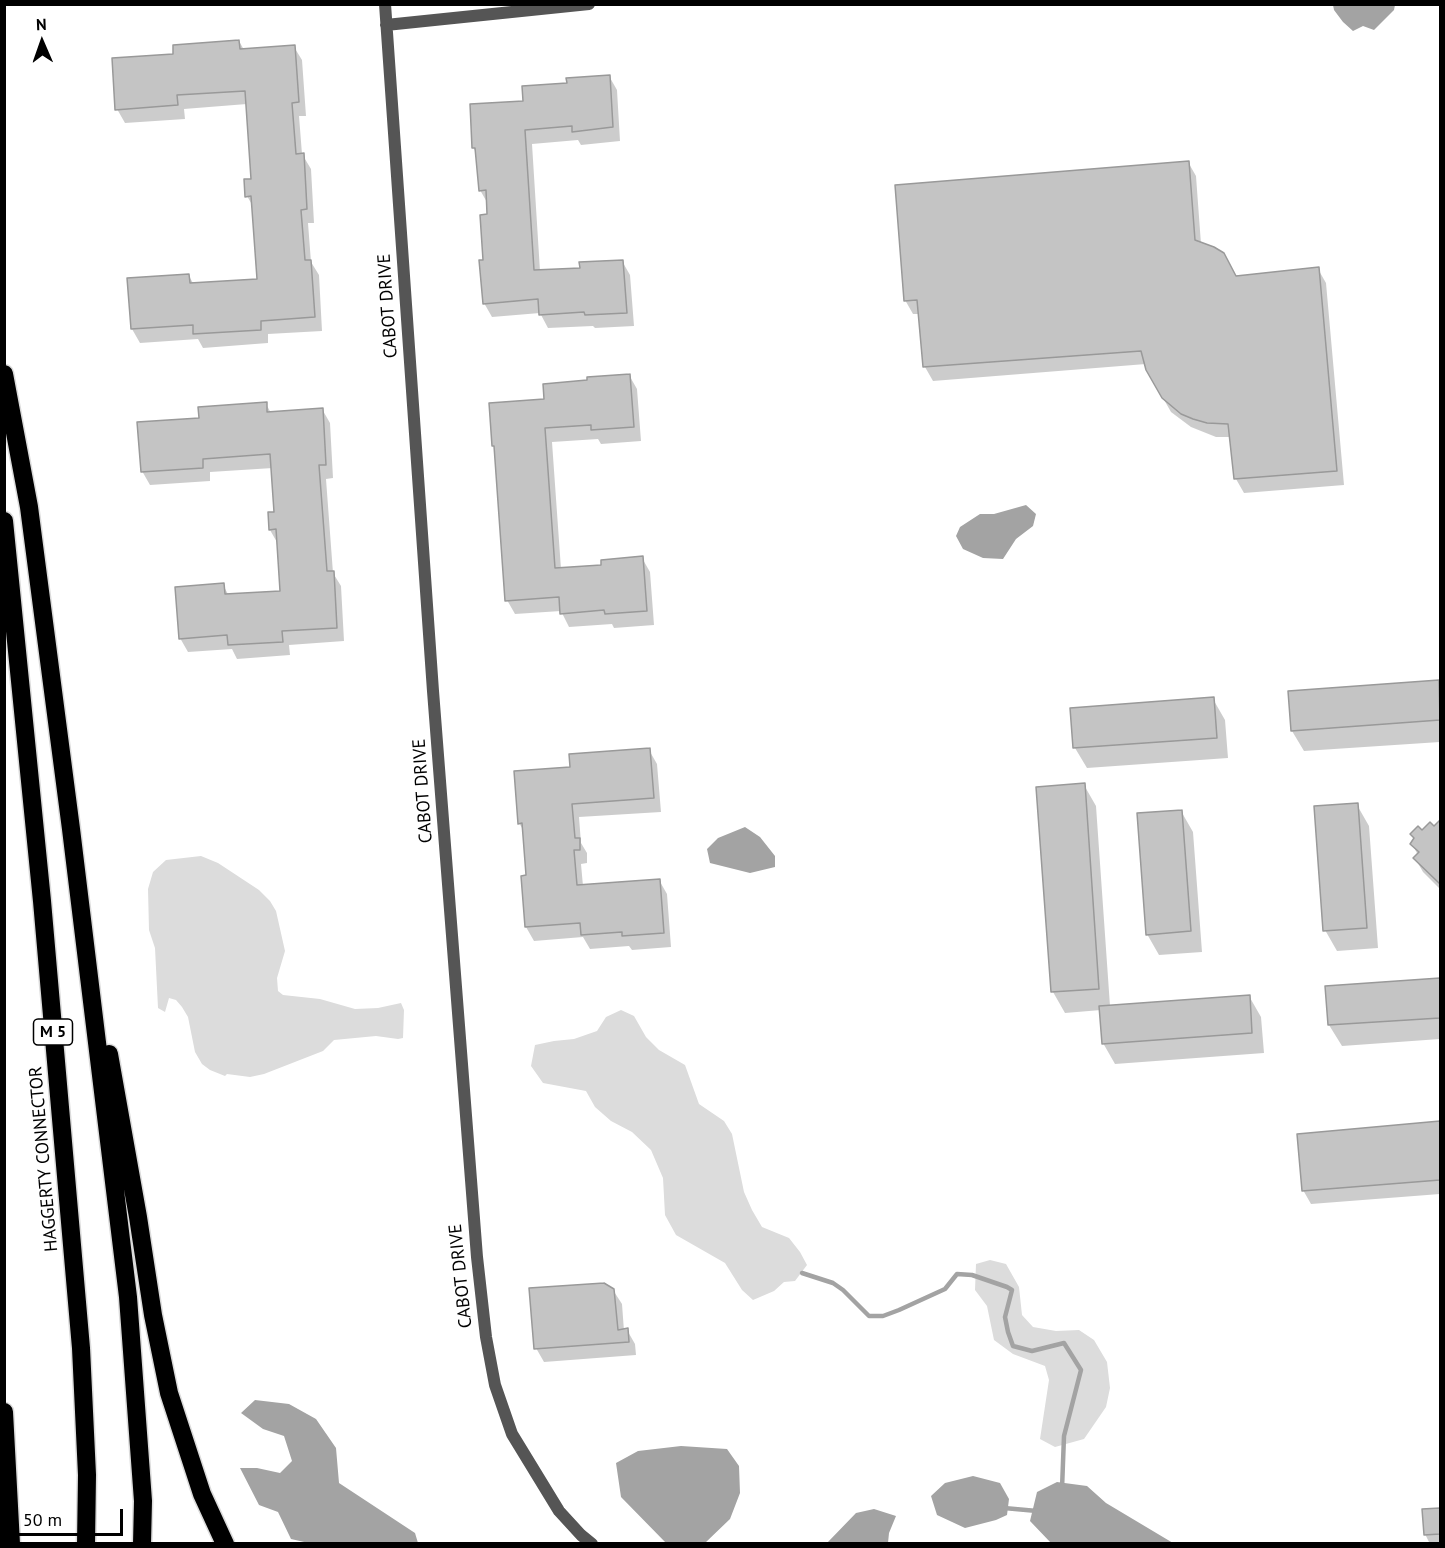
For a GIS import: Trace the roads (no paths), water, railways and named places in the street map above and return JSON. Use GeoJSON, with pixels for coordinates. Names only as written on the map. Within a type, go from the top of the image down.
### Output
{"type":"FeatureCollection","features":[{"type":"Feature","properties":{"kind":"highway"},"geometry":{"type":"LineString","coordinates":[[4,374],[29,507],[128,1297],[142,1502],[142,1544]]}},
{"type":"Feature","properties":{"kind":"highway","name":"HAGGERTY CONNECTOR"},"geometry":{"type":"LineString","coordinates":[[4,521],[42,901],[81,1348],[87,1475],[86,1544]]}},
{"type":"Feature","properties":{"kind":"highway"},"geometry":{"type":"LineString","coordinates":[[87,960],[113,1074],[153,1315],[169,1393],[202,1494],[225,1544]]}},
{"type":"Feature","properties":{"kind":"highway"},"geometry":{"type":"LineString","coordinates":[[4,1412],[11,1544]]}},
{"type":"Feature","properties":{"kind":"street","name":"CABOT DRIVE"},"geometry":{"type":"LineString","coordinates":[[385,4],[434,703],[477,1257],[486,1337],[495,1385],[512,1434],[559,1511],[580,1535],[592,1544]]}},
{"type":"Feature","properties":{"kind":"street"},"geometry":{"type":"LineString","coordinates":[[386,25],[589,4]]}},
{"type":"Feature","properties":{"kind":"waterway"},"geometry":{"type":"LineString","coordinates":[[802,1273],[833,1283],[869,1316],[883,1316],[945,1289],[957,1274],[972,1275],[1012,1290],[1005,1317],[1013,1346],[1032,1351],[1064,1343],[1081,1370],[1064,1436],[1062,1489]]}},
{"type":"Feature","properties":{"kind":"waterway"},"geometry":{"type":"LineString","coordinates":[[1004,1508],[1037,1511]]}}]}
